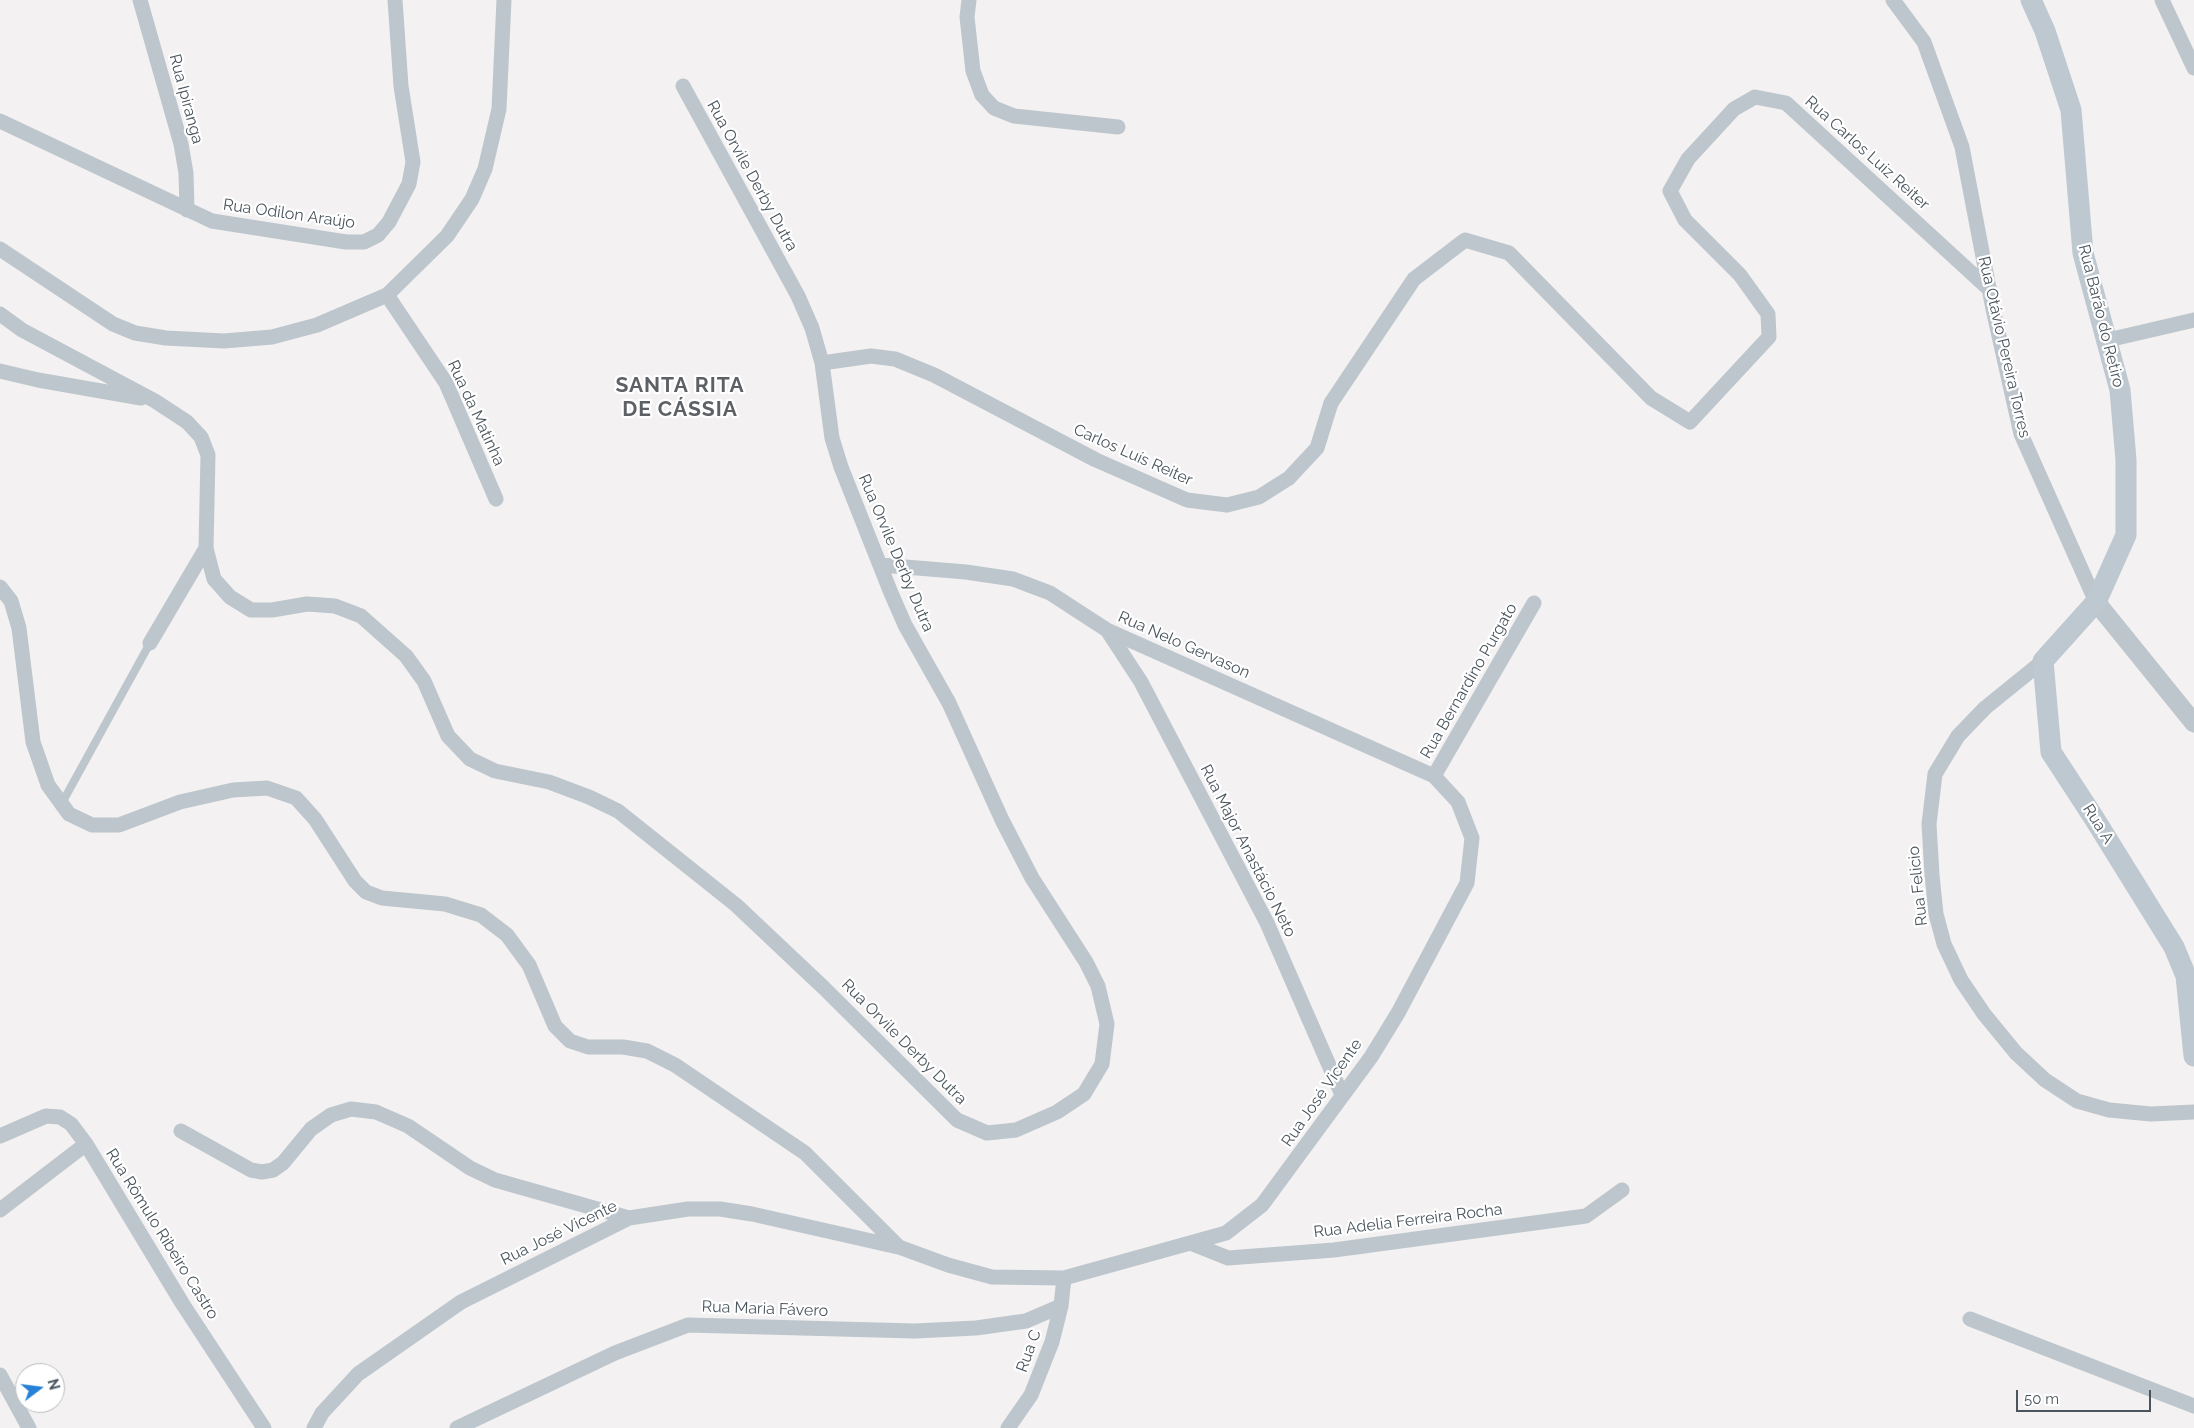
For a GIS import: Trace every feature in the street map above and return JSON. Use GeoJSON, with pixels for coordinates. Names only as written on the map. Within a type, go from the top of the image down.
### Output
{"type":"FeatureCollection","features":[{"type":"Feature","properties":{"kind":"main road","name":"Rua Barão do Retiro"},"geometry":{"type":"LineString","coordinates":[[2031,0],[2045,31],[2071,110],[2083,253],[2120,390],[2126,460],[2126,535],[2096,602]]}},
{"type":"Feature","properties":{"kind":"main road"},"geometry":{"type":"LineString","coordinates":[[2043,661],[2096,602]]}},
{"type":"Feature","properties":{"kind":"main road","name":"Rua A"},"geometry":{"type":"LineString","coordinates":[[2043,661],[2051,752],[2174,947],[2186,976],[2194,1056]]}},
{"type":"Feature","properties":{"kind":"street","name":"Rua Ipiranga"},"geometry":{"type":"LineString","coordinates":[[140,0],[181,144],[186,173],[187,210]]}},
{"type":"Feature","properties":{"kind":"street","name":"Rua Odilon Araújo"},"geometry":{"type":"LineString","coordinates":[[0,121],[212,222],[346,242],[364,242],[378,235],[389,222],[409,184],[413,162],[401,86],[395,0]]}},
{"type":"Feature","properties":{"kind":"street"},"geometry":{"type":"LineString","coordinates":[[0,250],[113,324],[135,333],[166,338],[224,341],[272,337],[317,326],[387,295],[447,236],[472,199],[485,169],[499,109],[504,0]]}},
{"type":"Feature","properties":{"kind":"street"},"geometry":{"type":"LineString","coordinates":[[969,0],[967,17],[973,71],[982,95],[994,108],[1014,116],[1118,128]]}},
{"type":"Feature","properties":{"kind":"street","name":"Rua Otávio Pereira Torres"},"geometry":{"type":"LineString","coordinates":[[1892,0],[1924,42],[1962,147],[2021,434],[2096,602],[2194,723]]}},
{"type":"Feature","properties":{"kind":"street"},"geometry":{"type":"LineString","coordinates":[[2162,0],[2194,68]]}},
{"type":"Feature","properties":{"kind":"street","name":"Rua Orvile Derby Dutra"},"geometry":{"type":"LineString","coordinates":[[0,314],[22,330],[155,401],[188,422],[201,437],[208,455],[206,548],[214,580],[230,597],[251,610],[272,610],[307,604],[335,606],[361,616],[406,656],[424,681],[448,736],[470,759],[495,771],[549,782],[590,797],[618,811],[736,905],[824,988],[958,1120],[987,1133],[1016,1130],[1057,1112],[1084,1094],[1102,1064],[1107,1024],[1098,986],[1086,962],[1032,878],[1002,820],[949,703],[906,624],[841,467],[832,438],[822,364],[812,328],[798,296],[683,86]]}},
{"type":"Feature","properties":{"kind":"street","name":"Rua Carlos Luiz Reiter"},"geometry":{"type":"LineString","coordinates":[[1542,287],[1651,398],[1690,422],[1769,338],[1768,314],[1740,275],[1685,220],[1670,191],[1688,158],[1734,109],[1755,97],[1786,103],[1990,290]]}},
{"type":"Feature","properties":{"kind":"street","name":"Carlos Luís Reiter"},"geometry":{"type":"LineString","coordinates":[[822,364],[871,356],[895,359],[934,375],[1096,460],[1187,500],[1227,505],[1259,497],[1289,478],[1317,448],[1332,403],[1414,279],[1466,240],[1509,253],[1542,287]]}},
{"type":"Feature","properties":{"kind":"street","name":"Rua da Matinha"},"geometry":{"type":"LineString","coordinates":[[387,295],[446,383],[496,499]]}},
{"type":"Feature","properties":{"kind":"street"},"geometry":{"type":"LineString","coordinates":[[2108,340],[2194,320]]}},
{"type":"Feature","properties":{"kind":"street","name":"Rua Orvile Derby Dutra"},"geometry":{"type":"LineString","coordinates":[[0,371],[38,380],[155,401]]}},
{"type":"Feature","properties":{"kind":"street"},"geometry":{"type":"LineString","coordinates":[[150,643],[206,548]]}},
{"type":"Feature","properties":{"kind":"street","name":"Rua Nelo Gervason"},"geometry":{"type":"LineString","coordinates":[[881,565],[966,572],[1013,579],[1050,593],[1107,630],[1434,776],[1458,802]]}},
{"type":"Feature","properties":{"kind":"street"},"geometry":{"type":"LineString","coordinates":[[0,587],[11,601],[19,628],[33,742],[48,785],[70,814],[92,825],[119,824],[180,802],[233,790],[267,788],[296,798],[315,819],[355,881],[366,892],[382,898],[445,904],[481,915],[507,935],[529,965],[555,1026],[570,1041],[588,1047],[623,1047],[647,1051],[676,1065],[805,1153],[899,1247]]}},
{"type":"Feature","properties":{"kind":"street","name":"Rua Bernardino Purgato"},"geometry":{"type":"LineString","coordinates":[[1434,776],[1534,603]]}},
{"type":"Feature","properties":{"kind":"street","name":"Rua Major Anastácio Neto"},"geometry":{"type":"LineString","coordinates":[[1107,630],[1141,682],[1267,923],[1342,1095]]}},
{"type":"Feature","properties":{"kind":"street","name":"Rua Felicio"},"geometry":{"type":"LineString","coordinates":[[2043,661],[1985,708],[1958,736],[1936,774],[1930,824],[1932,875],[1936,914],[1944,944],[1961,980],[1984,1014],[2016,1053],[2045,1080],[2077,1101],[2108,1110],[2151,1114],[2194,1112]]}},
{"type":"Feature","properties":{"kind":"street","name":"Rua José Vicente"},"geometry":{"type":"LineString","coordinates":[[314,1428],[322,1413],[358,1374],[461,1302],[629,1218],[688,1208],[720,1209],[752,1214],[899,1247],[948,1266],[992,1277],[1064,1278],[1193,1244],[1226,1233],[1262,1205],[1371,1057],[1398,1013],[1467,883],[1472,838],[1458,802]]}},
{"type":"Feature","properties":{"kind":"street"},"geometry":{"type":"LineString","coordinates":[[181,1131],[251,1170],[262,1172],[273,1170],[283,1163],[310,1129],[331,1115],[351,1110],[376,1112],[408,1126],[470,1168],[495,1180],[629,1218]]}},
{"type":"Feature","properties":{"kind":"street","name":"Rua Rômulo Ribeiro Castro"},"geometry":{"type":"LineString","coordinates":[[0,1136],[46,1116],[60,1117],[71,1124],[86,1144],[182,1303],[264,1428]]}},
{"type":"Feature","properties":{"kind":"street"},"geometry":{"type":"LineString","coordinates":[[0,1210],[86,1144]]}},
{"type":"Feature","properties":{"kind":"street","name":"Rua Adelia Ferreira Rocha"},"geometry":{"type":"LineString","coordinates":[[1193,1244],[1228,1258],[1334,1250],[1586,1216],[1622,1190]]}},
{"type":"Feature","properties":{"kind":"street","name":"Rua C"},"geometry":{"type":"LineString","coordinates":[[1008,1428],[1032,1395],[1052,1342],[1061,1306],[1064,1278]]}},
{"type":"Feature","properties":{"kind":"street","name":"Rua Maria Fávero"},"geometry":{"type":"LineString","coordinates":[[456,1428],[599,1361],[688,1325],[915,1331],[976,1328],[1026,1321],[1061,1306]]}},
{"type":"Feature","properties":{"kind":"street"},"geometry":{"type":"LineString","coordinates":[[1970,1319],[2194,1406]]}},
{"type":"Feature","properties":{"kind":"street"},"geometry":{"type":"LineString","coordinates":[[0,1375],[29,1428]]}},
{"type":"Feature","properties":{"kind":"lane"},"geometry":{"type":"LineString","coordinates":[[62,803],[150,643]]}},
{"type":"Feature","properties":{"kind":"district","name":"SANTA RITA DE CÁSSIA"},"geometry":{"type":"Point","coordinates":[680,398]}}]}
